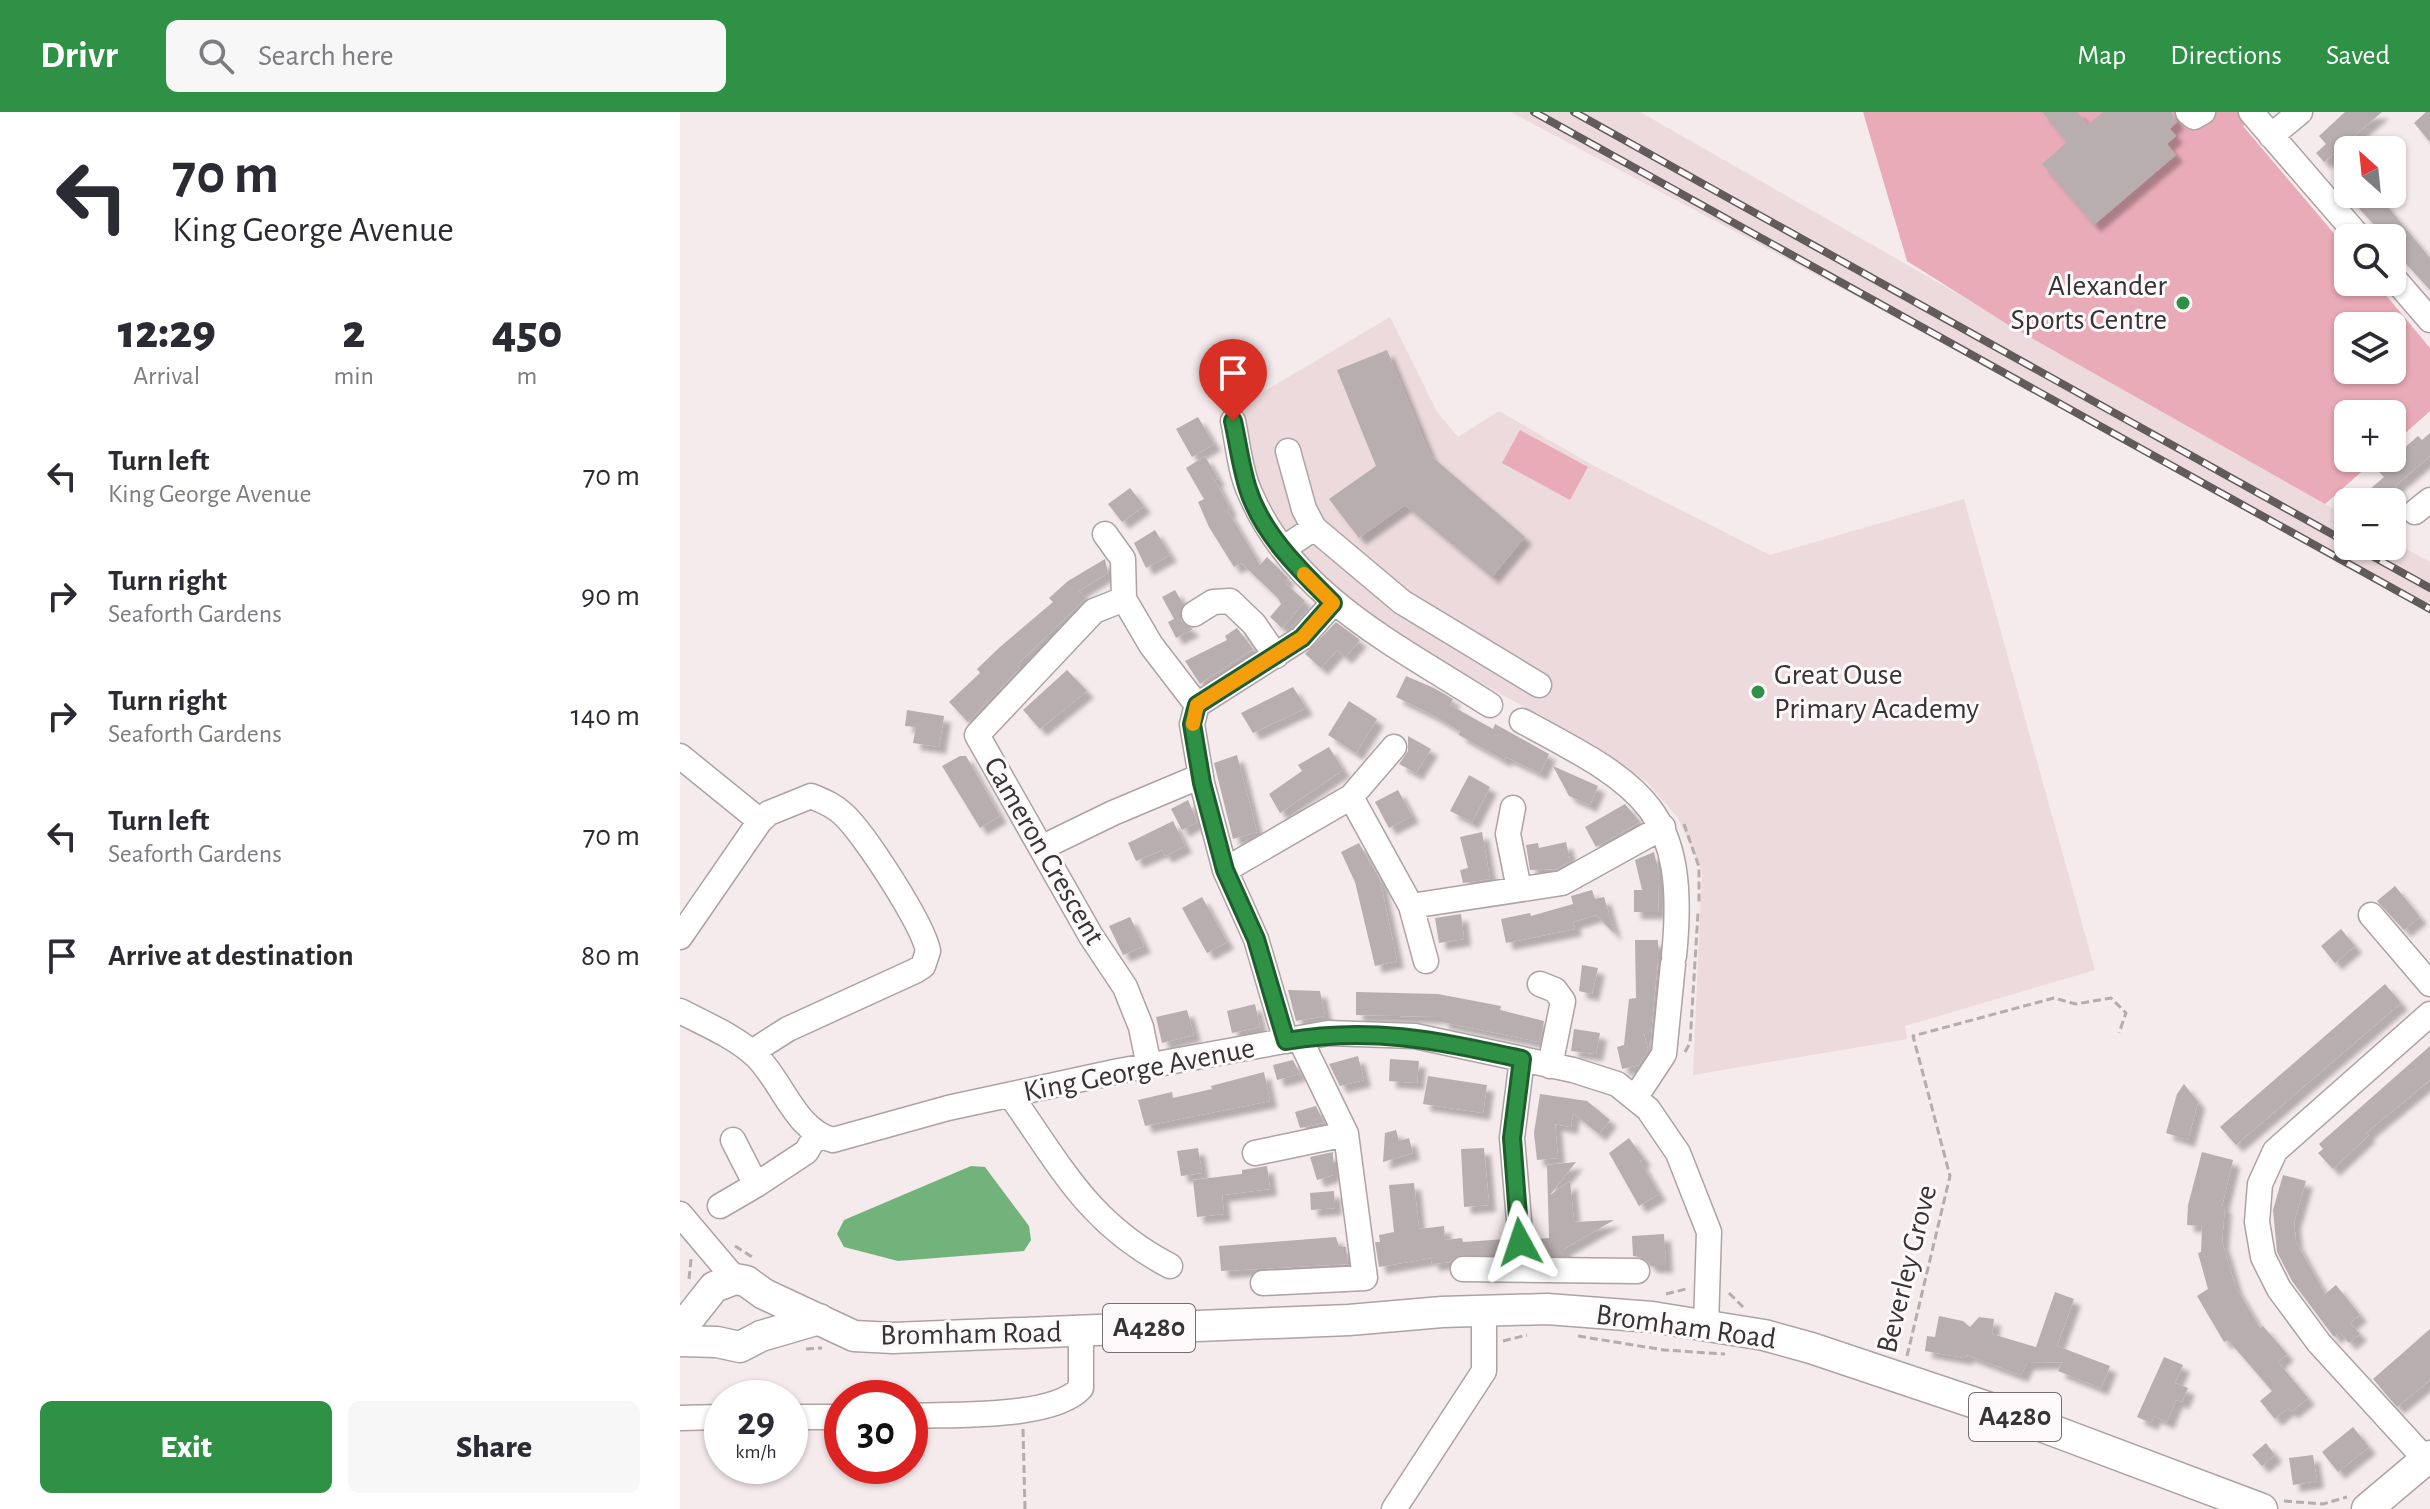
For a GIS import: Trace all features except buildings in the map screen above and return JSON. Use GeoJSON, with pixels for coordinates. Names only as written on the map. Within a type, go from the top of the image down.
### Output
{"type":"FeatureCollection","features":[{"type":"Feature","properties":{"kind":"main road","name":"A4280"},"geometry":{"type":"LineString","coordinates":[[717,1291],[746,1281],[764,1294],[819,1319]]}},
{"type":"Feature","properties":{"kind":"main road"},"geometry":{"type":"LineString","coordinates":[[680,1330],[717,1291]]}},
{"type":"Feature","properties":{"kind":"main road"},"geometry":{"type":"LineString","coordinates":[[717,1291],[707,1332],[717,1342]]}},
{"type":"Feature","properties":{"kind":"main road"},"geometry":{"type":"LineString","coordinates":[[761,1336],[770,1315],[764,1294]]}},
{"type":"Feature","properties":{"kind":"main road","name":"Bromham Road"},"geometry":{"type":"LineString","coordinates":[[819,1319],[854,1336],[1081,1332],[1484,1312],[1595,1312],[1706,1325],[1787,1342],[1901,1379],[2083,1441],[2262,1509]]}},
{"type":"Feature","properties":{"kind":"main road"},"geometry":{"type":"LineString","coordinates":[[680,1341],[717,1342],[740,1347],[761,1336],[819,1319]]}},
{"type":"Feature","properties":{"kind":"main road"},"geometry":{"type":"LineString","coordinates":[[2367,1509],[2428,1458]]}},
{"type":"Feature","properties":{"kind":"street"},"geometry":{"type":"LineString","coordinates":[[2188,112],[2194,117],[2203,112]]}},
{"type":"Feature","properties":{"kind":"street"},"geometry":{"type":"LineString","coordinates":[[2251,112],[2348,224]]}},
{"type":"Feature","properties":{"kind":"street"},"geometry":{"type":"LineString","coordinates":[[2271,136],[2300,112]]}},
{"type":"Feature","properties":{"kind":"street"},"geometry":{"type":"LineString","coordinates":[[2406,292],[2430,320]]}},
{"type":"Feature","properties":{"kind":"street"},"geometry":{"type":"LineString","coordinates":[[1233,421],[1249,491],[1283,549],[1342,610],[1490,705]]}},
{"type":"Feature","properties":{"kind":"street"},"geometry":{"type":"LineString","coordinates":[[1288,451],[1304,509],[1314,528],[1375,582],[1470,646],[1539,685]]}},
{"type":"Feature","properties":{"kind":"street"},"geometry":{"type":"LineString","coordinates":[[1283,549],[1314,528]]}},
{"type":"Feature","properties":{"kind":"street"},"geometry":{"type":"LineString","coordinates":[[1105,534],[1123,559],[1124,599],[1151,645],[1197,705]]}},
{"type":"Feature","properties":{"kind":"street"},"geometry":{"type":"LineString","coordinates":[[1263,1283],[1365,1278],[1346,1134],[1293,1040],[1256,939],[1225,870],[1201,776],[1192,724],[1197,705],[1276,656],[1342,610],[1375,582]]}},
{"type":"Feature","properties":{"kind":"street","name":"Cameron Crescent"},"geometry":{"type":"LineString","coordinates":[[1124,599],[1094,611],[977,735],[1091,936],[1125,987],[1141,1027],[1149,1066]]}},
{"type":"Feature","properties":{"kind":"street"},"geometry":{"type":"LineString","coordinates":[[1194,614],[1213,602],[1230,601],[1247,615],[1276,656]]}},
{"type":"Feature","properties":{"kind":"street"},"geometry":{"type":"LineString","coordinates":[[1522,721],[1620,776],[1672,822],[1677,893],[1664,1054],[1635,1098]]}},
{"type":"Feature","properties":{"kind":"street"},"geometry":{"type":"LineString","coordinates":[[1225,870],[1351,797],[1394,747]]}},
{"type":"Feature","properties":{"kind":"street"},"geometry":{"type":"LineString","coordinates":[[680,756],[760,821]]}},
{"type":"Feature","properties":{"kind":"street"},"geometry":{"type":"LineString","coordinates":[[1041,848],[1201,776]]}},
{"type":"Feature","properties":{"kind":"street"},"geometry":{"type":"LineString","coordinates":[[680,937],[760,821],[769,813],[811,796],[829,803],[845,815],[910,907],[928,951],[923,966],[788,1029],[752,1052]]}},
{"type":"Feature","properties":{"kind":"street"},"geometry":{"type":"LineString","coordinates":[[1351,797],[1411,906],[1426,961]]}},
{"type":"Feature","properties":{"kind":"street"},"geometry":{"type":"LineString","coordinates":[[1513,808],[1508,834],[1519,889]]}},
{"type":"Feature","properties":{"kind":"street"},"geometry":{"type":"LineString","coordinates":[[1411,906],[1562,883],[1672,822]]}},
{"type":"Feature","properties":{"kind":"street"},"geometry":{"type":"LineString","coordinates":[[2371,915],[2430,984]]}},
{"type":"Feature","properties":{"kind":"street"},"geometry":{"type":"LineString","coordinates":[[1540,984],[1555,990],[1563,1001],[1550,1066]]}},
{"type":"Feature","properties":{"kind":"street"},"geometry":{"type":"LineString","coordinates":[[680,1011],[752,1052],[800,1117],[817,1134],[806,1152],[720,1206]]}},
{"type":"Feature","properties":{"kind":"street"},"geometry":{"type":"LineString","coordinates":[[2428,1458],[2319,1343],[2279,1289],[2263,1257],[2257,1222],[2260,1184],[2275,1151],[2430,1014]]}},
{"type":"Feature","properties":{"kind":"street","name":"King George Avenue"},"geometry":{"type":"LineString","coordinates":[[817,1134],[838,1140],[948,1108],[1328,1033],[1415,1036],[1617,1084],[1635,1098],[1665,1130],[1709,1232],[1706,1325]]}},
{"type":"Feature","properties":{"kind":"street"},"geometry":{"type":"LineString","coordinates":[[1522,1059],[1512,1138],[1523,1267]]}},
{"type":"Feature","properties":{"kind":"street"},"geometry":{"type":"LineString","coordinates":[[1011,1096],[1092,1210],[1134,1247],[1170,1266]]}},
{"type":"Feature","properties":{"kind":"street"},"geometry":{"type":"LineString","coordinates":[[1255,1153],[1346,1134]]}},
{"type":"Feature","properties":{"kind":"street"},"geometry":{"type":"LineString","coordinates":[[733,1140],[756,1185]]}},
{"type":"Feature","properties":{"kind":"street"},"geometry":{"type":"LineString","coordinates":[[689,1231],[717,1291]]}},
{"type":"Feature","properties":{"kind":"street","name":"Bromham Road"},"geometry":{"type":"LineString","coordinates":[[1463,1269],[1523,1267],[1637,1271]]}},
{"type":"Feature","properties":{"kind":"street"},"geometry":{"type":"LineString","coordinates":[[1394,1509],[1484,1371],[1484,1312]]}},
{"type":"Feature","properties":{"kind":"street","name":"Bromham Road"},"geometry":{"type":"LineString","coordinates":[[928,1415],[1023,1410],[1070,1400],[1081,1388],[1081,1332]]}},
{"type":"Feature","properties":{"kind":"street"},"geometry":{"type":"LineString","coordinates":[[680,1418],[704,1417]]}},
{"type":"Feature","properties":{"kind":"path"},"geometry":{"type":"LineString","coordinates":[[1672,822],[1699,867],[1698,944],[1690,1043],[1683,1056]]}},
{"type":"Feature","properties":{"kind":"path","name":"Beverley Grove"},"geometry":{"type":"LineString","coordinates":[[1901,1379],[1950,1176],[1913,1036],[2054,998],[2076,1004],[2111,998],[2126,1013],[2119,1033]]}},
{"type":"Feature","properties":{"kind":"path"},"geometry":{"type":"LineString","coordinates":[[1501,1343],[1528,1334]]}},
{"type":"Feature","properties":{"kind":"path"},"geometry":{"type":"LineString","coordinates":[[1576,1336],[1664,1350],[1737,1356]]}},
{"type":"Feature","properties":{"kind":"path"},"geometry":{"type":"LineString","coordinates":[[1023,1410],[1025,1509]]}},
{"type":"Feature","properties":{"kind":"shaded area"},"geometry":{"type":"Polygon","coordinates":[[[1511,112],[1640,112],[2334,509],[2334,560],[1957,350],[1511,112]]]}},
{"type":"Feature","properties":{"kind":"shaded area","name":"Alexander Sports Centre"},"geometry":{"type":"Polygon","coordinates":[[[1863,112],[2259,112],[2243,126],[2334,233],[2334,296],[2387,296],[2400,312],[2334,312],[2334,384],[2406,384],[2406,319],[2430,348],[2430,411],[2406,432],[2406,400],[2334,400],[2334,472],[2361,472],[2343,488],[2334,488],[2334,496],[2325,504],[2007,324],[1907,261],[1863,112]]]}},
{"type":"Feature","properties":{"kind":"shaded area","name":"Great Ouse Primary Academy"},"geometry":{"type":"Polygon","coordinates":[[[1390,317],[1437,412],[1458,437],[1499,411],[1594,466],[1770,555],[1964,499],[2095,970],[1905,1026],[1907,1039],[1693,1075],[1702,871],[1678,818],[1648,783],[1610,755],[1456,669],[1315,578],[1254,489],[1233,410],[1390,317]]]}},
{"type":"Feature","properties":{"kind":"shaded area"},"geometry":{"type":"Polygon","coordinates":[[[1520,430],[1588,467],[1570,500],[1502,463],[1520,430]]]}},
{"type":"Feature","properties":{"kind":"shaded area"},"geometry":{"type":"Polygon","coordinates":[[[2406,549],[2430,562],[2430,613],[2335,560],[2406,560],[2406,549]]]}},
{"type":"Feature","properties":{"kind":"shaded area"},"geometry":{"type":"Polygon","coordinates":[[[971,1166],[985,1167],[1029,1226],[1031,1240],[1024,1251],[898,1261],[844,1247],[837,1234],[844,1220],[971,1166]]]}},
{"type":"Feature","properties":{"kind":"railway"},"geometry":{"type":"LineString","coordinates":[[1534,112],[2430,609]]}},
{"type":"Feature","properties":{"kind":"railway"},"geometry":{"type":"LineString","coordinates":[[1574,112],[2334,535]]}},
{"type":"Feature","properties":{"kind":"railway"},"geometry":{"type":"LineString","coordinates":[[2379,560],[2430,588]]}},
{"type":"Feature","properties":{"kind":"slow traffic"},"geometry":{"type":"LineString","coordinates":[[1193,724],[1197,705],[1302,638],[1333,603],[1304,574]]}},
{"type":"Feature","properties":{"kind":"place","name":"Alexander Sports Centre"},"geometry":{"type":"Point","coordinates":[2183,303]}},
{"type":"Feature","properties":{"kind":"place","name":"Great Ouse Primary Academy"},"geometry":{"type":"Point","coordinates":[1758,692]}},
{"type":"Feature","properties":{"kind":"route"},"geometry":{"type":"LineString","coordinates":[[1233,421],[1249,491],[1273,536],[1291,561],[1333,603],[1302,638],[1197,705],[1192,724],[1202,783],[1225,870],[1256,939],[1286,1041],[1328,1033],[1415,1036],[1522,1059],[1512,1138],[1520,1242]]}}]}
